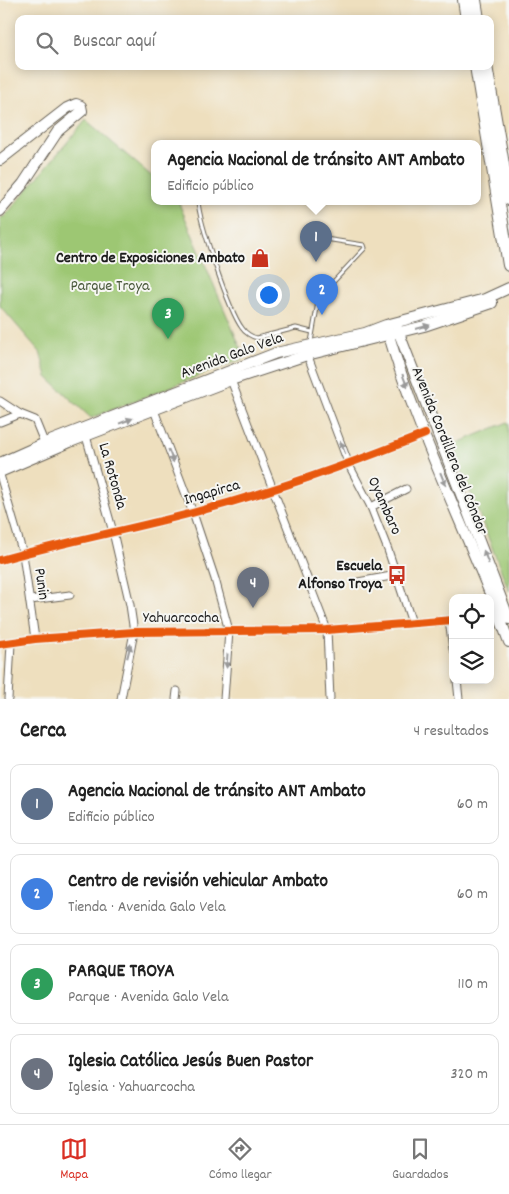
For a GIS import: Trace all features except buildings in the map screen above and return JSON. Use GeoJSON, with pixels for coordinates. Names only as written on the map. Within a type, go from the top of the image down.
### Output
{"type":"FeatureCollection","features":[{"type":"Feature","properties":{"kind":"highway"},"geometry":{"type":"LineString","coordinates":[[464,0],[466,15]]}},
{"type":"Feature","properties":{"kind":"highway"},"geometry":{"type":"LineString","coordinates":[[475,0],[477,15]]}},
{"type":"Feature","properties":{"kind":"highway"},"geometry":{"type":"LineString","coordinates":[[477,70],[509,265]]}},
{"type":"Feature","properties":{"kind":"highway"},"geometry":{"type":"LineString","coordinates":[[487,70],[509,199]]}},
{"type":"Feature","properties":{"kind":"street"},"geometry":{"type":"LineString","coordinates":[[0,160],[67,108],[76,104],[82,106],[82,110],[58,132],[23,184],[0,210]]}},
{"type":"Feature","properties":{"kind":"street","name":"Avenida Galo Vela"},"geometry":{"type":"LineString","coordinates":[[0,463],[46,447],[276,353],[307,349],[392,329],[507,293]]}},
{"type":"Feature","properties":{"kind":"street","name":"Avenida Cordillera del Cóndor"},"geometry":{"type":"LineString","coordinates":[[392,329],[425,434],[503,617]]}},
{"type":"Feature","properties":{"kind":"street","name":"Avenida Cordillera del Cóndor"},"geometry":{"type":"LineString","coordinates":[[392,329],[503,617],[509,642]]}},
{"type":"Feature","properties":{"kind":"street","name":"Avenida Galo Vela"},"geometry":{"type":"LineString","coordinates":[[0,474],[46,447],[86,436],[307,349]]}},
{"type":"Feature","properties":{"kind":"street","name":"Oyambaro"},"geometry":{"type":"LineString","coordinates":[[307,349],[349,465],[371,507],[397,575],[412,623]]}},
{"type":"Feature","properties":{"kind":"street"},"geometry":{"type":"LineString","coordinates":[[231,380],[327,630],[330,699]]}},
{"type":"Feature","properties":{"kind":"street"},"geometry":{"type":"LineString","coordinates":[[0,401],[20,414],[27,415],[35,420],[46,447]]}},
{"type":"Feature","properties":{"kind":"street"},"geometry":{"type":"LineString","coordinates":[[154,410],[193,513],[215,578],[229,631],[224,699]]}},
{"type":"Feature","properties":{"kind":"street"},"geometry":{"type":"LineString","coordinates":[[0,422],[20,414]]}},
{"type":"Feature","properties":{"kind":"street","name":"Ingapirca"},"geometry":{"type":"LineString","coordinates":[[0,560],[193,513],[273,491],[349,465],[425,434]]}},
{"type":"Feature","properties":{"kind":"street","name":"La Rotonda"},"geometry":{"type":"LineString","coordinates":[[86,436],[113,532],[130,605],[134,632],[121,699]]}},
{"type":"Feature","properties":{"kind":"street","name":"Punin"},"geometry":{"type":"LineString","coordinates":[[0,474],[23,554],[35,639]]}},
{"type":"Feature","properties":{"kind":"street"},"geometry":{"type":"LineString","coordinates":[[371,507],[406,489]]}},
{"type":"Feature","properties":{"kind":"street"},"geometry":{"type":"LineString","coordinates":[[358,582],[397,575]]}},
{"type":"Feature","properties":{"kind":"street"},"geometry":{"type":"LineString","coordinates":[[30,600],[70,595]]}},
{"type":"Feature","properties":{"kind":"street","name":"Yahuarcocha"},"geometry":{"type":"LineString","coordinates":[[0,644],[35,639],[134,632],[327,630],[449,620]]}},
{"type":"Feature","properties":{"kind":"street"},"geometry":{"type":"LineString","coordinates":[[8,699],[11,643]]}},
{"type":"Feature","properties":{"kind":"street"},"geometry":{"type":"LineString","coordinates":[[457,684],[459,699]]}},
{"type":"Feature","properties":{"kind":"lane"},"geometry":{"type":"LineString","coordinates":[[198,205],[222,284],[234,315],[243,330],[257,338],[296,328],[312,332]]}},
{"type":"Feature","properties":{"kind":"lane"},"geometry":{"type":"LineString","coordinates":[[307,349],[321,295],[365,248],[364,245],[319,238]]}},
{"type":"Feature","properties":{"kind":"green space","name":"Parque Troya"},"geometry":{"type":"Polygon","coordinates":[[[86,120],[151,176],[151,205],[180,205],[245,358],[91,418],[47,377],[40,352],[0,306],[0,218],[5,216],[86,120]]]}},
{"type":"Feature","properties":{"kind":"green space"},"geometry":{"type":"Polygon","coordinates":[[[508,422],[509,591],[459,463],[455,444],[508,422]]]}},
{"type":"Feature","properties":{"kind":"cycle path"},"geometry":{"type":"LineString","coordinates":[[0,560],[222,505],[339,467],[425,434]]}},
{"type":"Feature","properties":{"kind":"cycle path"},"geometry":{"type":"LineString","coordinates":[[0,644],[35,639],[134,632],[327,630],[449,620]]}},
{"type":"Feature","properties":{"kind":"place","name":"Centro de Exposiciones Ambato"},"geometry":{"type":"Point","coordinates":[260,258]}},
{"type":"Feature","properties":{"kind":"place","name":"Agencia Nacional de tránsito ANT Ambato"},"geometry":{"type":"Point","coordinates":[316,262]}},
{"type":"Feature","properties":{"kind":"place","name":"Centro de revisión vehicular Ambato"},"geometry":{"type":"Point","coordinates":[322,315]}},
{"type":"Feature","properties":{"kind":"place","name":"PARQUE TROYA"},"geometry":{"type":"Point","coordinates":[168,339]}},
{"type":"Feature","properties":{"kind":"place","name":"Escuela Alfonso Troya"},"geometry":{"type":"Point","coordinates":[397,575]}},
{"type":"Feature","properties":{"kind":"place","name":"Iglesia Católica Jesús Buen Pastor"},"geometry":{"type":"Point","coordinates":[253,608]}}]}
